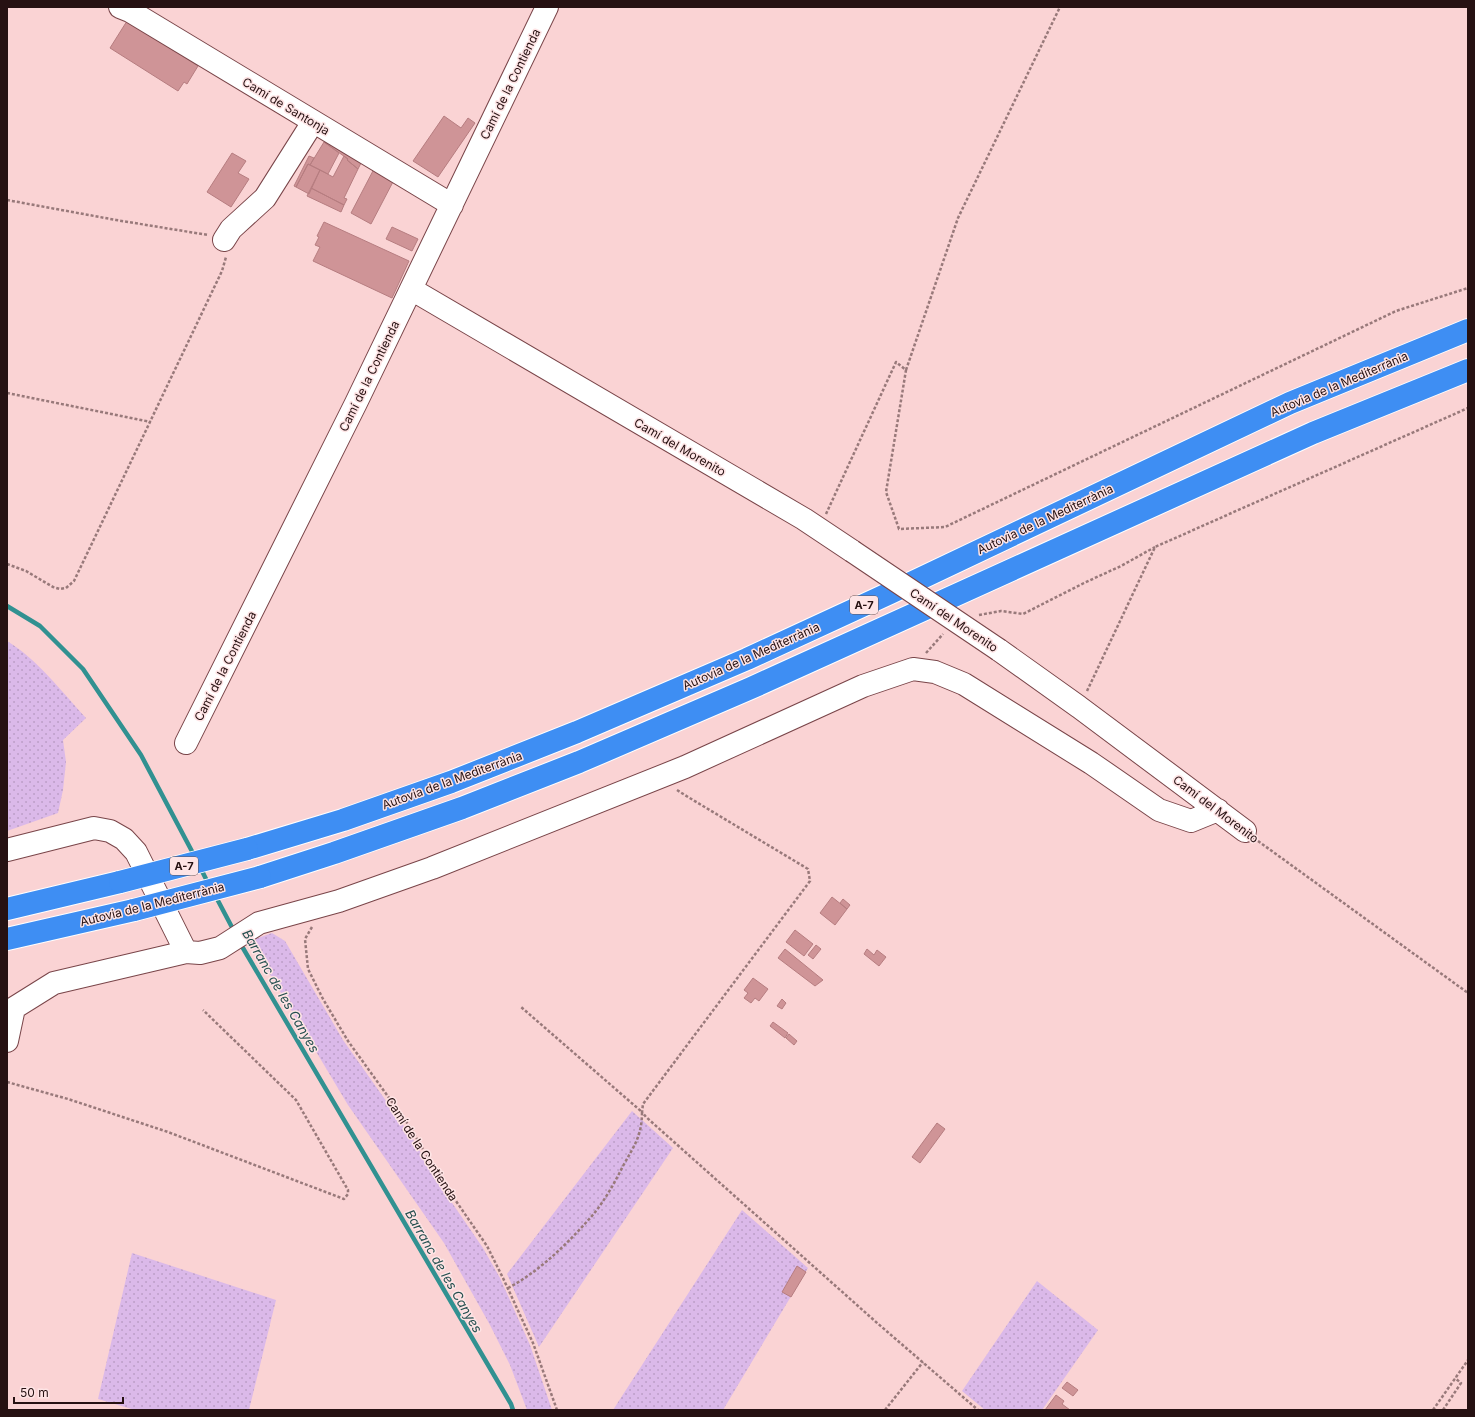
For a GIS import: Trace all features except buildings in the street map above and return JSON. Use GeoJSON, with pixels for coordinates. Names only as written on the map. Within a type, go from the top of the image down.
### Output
{"type":"FeatureCollection","features":[{"type":"Feature","properties":{"kind":"highway","name":"Autovia de la Mediterrània"},"geometry":{"type":"LineString","coordinates":[[7,909],[120,882],[247,849],[343,820],[451,782],[577,732],[747,658],[883,596],[1290,403],[1468,330]]}},
{"type":"Feature","properties":{"kind":"highway","name":"Autovia de la Mediterrània"},"geometry":{"type":"LineString","coordinates":[[7,939],[134,910],[260,877],[334,853],[455,810],[579,762],[751,688],[1313,433],[1468,370]]}},
{"type":"Feature","properties":{"kind":"street","name":"Camí de Santonja"},"geometry":{"type":"LineString","coordinates":[[120,7],[130,11],[452,205]]}},
{"type":"Feature","properties":{"kind":"street","name":"Camí de la Contienda"},"geometry":{"type":"LineString","coordinates":[[186,743],[356,403],[547,7]]}},
{"type":"Feature","properties":{"kind":"street"},"geometry":{"type":"LineString","coordinates":[[224,240],[231,229],[265,198],[313,122]]}},
{"type":"Feature","properties":{"kind":"street","name":"Camí del Morenito"},"geometry":{"type":"LineString","coordinates":[[411,289],[819,529],[999,650],[1079,707],[1245,831]]}},
{"type":"Feature","properties":{"kind":"street"},"geometry":{"type":"LineString","coordinates":[[7,1041],[14,1008],[54,983],[186,952],[200,952],[220,948],[259,923],[339,901],[432,868],[663,776],[863,686],[913,669],[935,672],[964,684],[1091,763],[1159,810],[1191,821],[1218,810]]}},
{"type":"Feature","properties":{"kind":"street"},"geometry":{"type":"LineString","coordinates":[[7,850],[94,828],[110,831],[124,839],[136,852],[186,952]]}},
{"type":"Feature","properties":{"kind":"path"},"geometry":{"type":"LineString","coordinates":[[1060,7],[958,218],[906,370],[886,492],[899,529],[945,527],[1396,311],[1468,288]]}},
{"type":"Feature","properties":{"kind":"path"},"geometry":{"type":"LineString","coordinates":[[7,200],[116,220],[217,236],[224,240],[228,252],[222,271],[74,580],[66,588],[60,589],[53,587],[26,571],[7,564]]}},
{"type":"Feature","properties":{"kind":"path"},"geometry":{"type":"LineString","coordinates":[[819,529],[896,362],[906,370]]}},
{"type":"Feature","properties":{"kind":"path"},"geometry":{"type":"LineString","coordinates":[[7,393],[151,422]]}},
{"type":"Feature","properties":{"kind":"path"},"geometry":{"type":"LineString","coordinates":[[972,619],[979,615],[1001,611],[1023,614],[1121,566],[1155,547],[1468,408]]}},
{"type":"Feature","properties":{"kind":"path"},"geometry":{"type":"LineString","coordinates":[[1079,707],[1155,547]]}},
{"type":"Feature","properties":{"kind":"path"},"geometry":{"type":"LineString","coordinates":[[913,669],[944,633]]}},
{"type":"Feature","properties":{"kind":"path"},"geometry":{"type":"LineString","coordinates":[[508,1288],[522,1280],[555,1255],[592,1217],[610,1191],[637,1141],[642,1126],[643,1104],[810,881],[808,869],[688,797],[670,785],[663,776]]}},
{"type":"Feature","properties":{"kind":"path","name":"Camí del Morenito"},"geometry":{"type":"LineString","coordinates":[[1245,831],[1468,993]]}},
{"type":"Feature","properties":{"kind":"path","name":"Camí de la Contienda"},"geometry":{"type":"LineString","coordinates":[[315,923],[305,939],[308,969],[323,999],[348,1041],[410,1127],[438,1175],[487,1246],[533,1343],[541,1369],[557,1410]]}},
{"type":"Feature","properties":{"kind":"path"},"geometry":{"type":"LineString","coordinates":[[521,1007],[642,1112],[978,1410]]}},
{"type":"Feature","properties":{"kind":"path"},"geometry":{"type":"LineString","coordinates":[[7,1082],[68,1099],[168,1132],[344,1199],[348,1194],[348,1190],[296,1100],[203,1010]]}},
{"type":"Feature","properties":{"kind":"path"},"geometry":{"type":"LineString","coordinates":[[1433,1410],[1468,1360]]}},
{"type":"Feature","properties":{"kind":"path"},"geometry":{"type":"LineString","coordinates":[[885,1410],[923,1362]]}},
{"type":"Feature","properties":{"kind":"path"},"geometry":{"type":"LineString","coordinates":[[1443,1410],[1462,1383],[1455,1378]]}},
{"type":"Feature","properties":{"kind":"shaded area"},"geometry":{"type":"Polygon","coordinates":[[[7,641],[18,648],[39,666],[86,718],[63,740],[66,762],[63,790],[58,813],[7,831],[7,641]]]}},
{"type":"Feature","properties":{"kind":"shaded area"},"geometry":{"type":"Polygon","coordinates":[[[272,933],[285,941],[343,1040],[413,1139],[435,1178],[483,1248],[500,1278],[530,1345],[552,1410],[527,1410],[510,1365],[490,1325],[444,1243],[348,1105],[250,941],[272,933]]]}},
{"type":"Feature","properties":{"kind":"shaded area"},"geometry":{"type":"Polygon","coordinates":[[[632,1111],[673,1148],[539,1347],[507,1274],[632,1111]]]}},
{"type":"Feature","properties":{"kind":"shaded area"},"geometry":{"type":"Polygon","coordinates":[[[742,1210],[808,1268],[723,1410],[613,1410],[742,1210]]]}},
{"type":"Feature","properties":{"kind":"shaded area"},"geometry":{"type":"Polygon","coordinates":[[[132,1253],[276,1300],[249,1410],[135,1410],[98,1399],[132,1253]]]}},
{"type":"Feature","properties":{"kind":"shaded area"},"geometry":{"type":"Polygon","coordinates":[[[1037,1281],[1098,1330],[1042,1410],[985,1410],[962,1391],[1037,1281]]]}},
{"type":"Feature","properties":{"kind":"waterway","name":"Barranc de les Canyes"},"geometry":{"type":"LineString","coordinates":[[7,606],[40,626],[83,669],[141,755],[195,857]]}},
{"type":"Feature","properties":{"kind":"waterway","name":"Barranc de les Canyes"},"geometry":{"type":"LineString","coordinates":[[200,867],[209,885]]}},
{"type":"Feature","properties":{"kind":"waterway","name":"Barranc de les Canyes"},"geometry":{"type":"LineString","coordinates":[[215,895],[235,933]]}},
{"type":"Feature","properties":{"kind":"waterway","name":"Barranc de les Canyes"},"geometry":{"type":"LineString","coordinates":[[240,943],[511,1404],[513,1410]]}}]}
